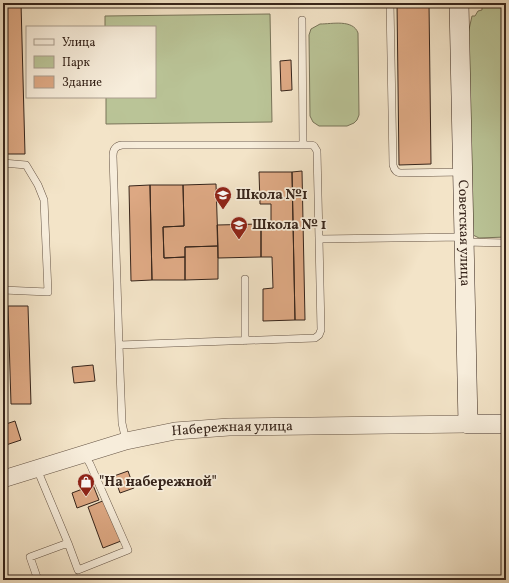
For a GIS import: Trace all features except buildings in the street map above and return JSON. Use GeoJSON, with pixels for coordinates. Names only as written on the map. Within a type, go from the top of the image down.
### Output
{"type":"FeatureCollection","features":[{"type":"Feature","properties":{"kind":"main road","name":"Советская улица"},"geometry":{"type":"LineString","coordinates":[[459,3],[468,424]]}},
{"type":"Feature","properties":{"kind":"main road"},"geometry":{"type":"LineString","coordinates":[[468,424],[506,424]]}},
{"type":"Feature","properties":{"kind":"street","name":"Набережная улица"},"geometry":{"type":"LineString","coordinates":[[3,479],[126,441],[165,433],[212,428],[468,424]]}},
{"type":"Feature","properties":{"kind":"lane"},"geometry":{"type":"LineString","coordinates":[[390,3],[394,169],[401,173],[462,172]]}},
{"type":"Feature","properties":{"kind":"lane"},"geometry":{"type":"LineString","coordinates":[[302,20],[303,144]]}},
{"type":"Feature","properties":{"kind":"lane"},"geometry":{"type":"LineString","coordinates":[[119,345],[310,339],[319,335],[321,330],[317,151],[314,146],[303,144],[122,145],[116,147],[113,152],[113,162],[119,345],[122,423],[126,441]]}},
{"type":"Feature","properties":{"kind":"lane"},"geometry":{"type":"LineString","coordinates":[[3,163],[26,165],[42,192],[45,208],[48,292],[3,290]]}},
{"type":"Feature","properties":{"kind":"lane"},"geometry":{"type":"LineString","coordinates":[[319,239],[464,239],[506,243]]}},
{"type":"Feature","properties":{"kind":"lane"},"geometry":{"type":"LineString","coordinates":[[245,279],[245,341]]}},
{"type":"Feature","properties":{"kind":"lane"},"geometry":{"type":"LineString","coordinates":[[37,468],[78,570],[128,550],[90,464],[84,454]]}},
{"type":"Feature","properties":{"kind":"lane"},"geometry":{"type":"LineString","coordinates":[[38,580],[30,556],[68,542]]}},
{"type":"Feature","properties":{"kind":"green space"},"geometry":{"type":"Polygon","coordinates":[[[482,3],[506,3],[506,237],[479,238],[473,235],[468,34],[472,16],[475,16],[478,11],[482,10],[482,3]]]}},
{"type":"Feature","properties":{"kind":"green space"},"geometry":{"type":"Polygon","coordinates":[[[270,14],[272,122],[106,124],[106,98],[156,98],[156,26],[105,26],[105,16],[270,14]]]}},
{"type":"Feature","properties":{"kind":"green space"},"geometry":{"type":"Polygon","coordinates":[[[320,24],[347,24],[352,26],[358,33],[359,115],[354,123],[347,126],[319,126],[313,122],[310,116],[309,35],[311,29],[320,24]]]}},
{"type":"Feature","properties":{"kind":"place","name":"Школа №1"},"geometry":{"type":"Point","coordinates":[223,210]}},
{"type":"Feature","properties":{"kind":"place","name":"Школа № 1"},"geometry":{"type":"Point","coordinates":[239,240]}},
{"type":"Feature","properties":{"kind":"place","name":"\"На набережной\""},"geometry":{"type":"Point","coordinates":[86,497]}}]}
